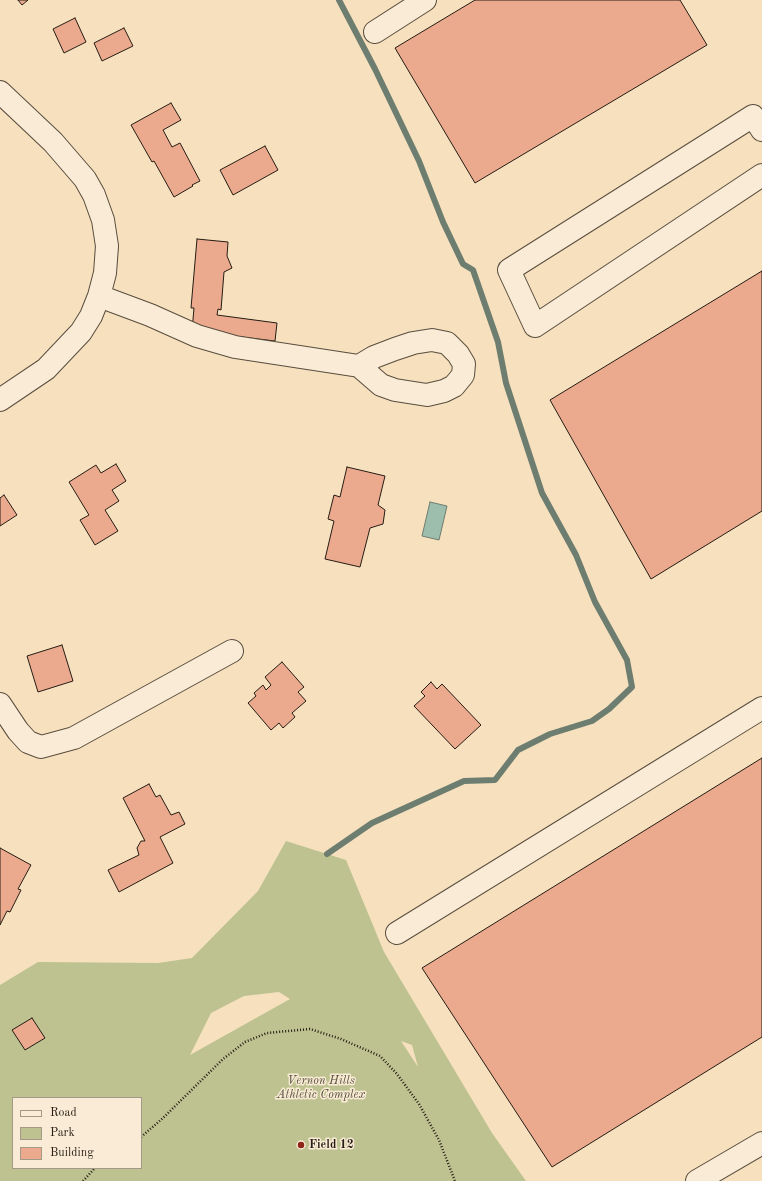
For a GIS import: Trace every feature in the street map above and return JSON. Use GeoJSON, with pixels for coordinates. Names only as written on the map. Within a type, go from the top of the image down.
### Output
{"type":"FeatureCollection","features":[{"type":"Feature","properties":{"kind":"street"},"geometry":{"type":"LineString","coordinates":[[376,32],[425,0]]}},
{"type":"Feature","properties":{"kind":"street"},"geometry":{"type":"LineString","coordinates":[[0,92],[54,142],[85,179],[94,195],[103,220],[106,246],[105,273],[99,296],[91,316],[82,332],[46,369],[0,400]]}},
{"type":"Feature","properties":{"kind":"street"},"geometry":{"type":"LineString","coordinates":[[762,130],[753,116],[509,270],[535,326],[762,175]]}},
{"type":"Feature","properties":{"kind":"street"},"geometry":{"type":"LineString","coordinates":[[99,296],[150,315],[197,336],[228,345],[359,366]]}},
{"type":"Feature","properties":{"kind":"street"},"geometry":{"type":"LineString","coordinates":[[0,704],[18,731],[28,742],[41,747],[74,738],[232,651]]}},
{"type":"Feature","properties":{"kind":"street"},"geometry":{"type":"LineString","coordinates":[[397,933],[762,708]]}},
{"type":"Feature","properties":{"kind":"street"},"geometry":{"type":"LineString","coordinates":[[697,1181],[762,1142]]}},
{"type":"Feature","properties":{"kind":"path"},"geometry":{"type":"LineString","coordinates":[[142,1136],[163,1118],[223,1059],[245,1042],[267,1034],[310,1029],[341,1039],[380,1056],[397,1074],[419,1104],[439,1140],[455,1181]]}},
{"type":"Feature","properties":{"kind":"path"},"geometry":{"type":"LineString","coordinates":[[83,1181],[94,1169]]}},
{"type":"Feature","properties":{"kind":"green space","name":"Vernon Hills Athletic Complex"},"geometry":{"type":"Polygon","coordinates":[[[286,841],[346,860],[384,952],[492,1133],[526,1181],[0,1181],[0,985],[38,962],[158,963],[192,958],[258,891],[286,841]],[[279,992],[244,996],[211,1013],[190,1055],[290,999],[279,992]],[[401,1041],[418,1067],[412,1045],[401,1041]]]}},
{"type":"Feature","properties":{"kind":"shaded area"},"geometry":{"type":"Polygon","coordinates":[[[430,502],[447,506],[439,540],[422,536],[430,502]]]}},
{"type":"Feature","properties":{"kind":"building"},"geometry":{"type":"Polygon","coordinates":[[[18,0],[28,0],[22,5],[18,0]]]}},
{"type":"Feature","properties":{"kind":"building"},"geometry":{"type":"Polygon","coordinates":[[[475,0],[680,0],[707,45],[475,183],[395,48],[475,0]]]}},
{"type":"Feature","properties":{"kind":"building"},"geometry":{"type":"Polygon","coordinates":[[[75,18],[86,42],[64,53],[53,29],[75,18]]]}},
{"type":"Feature","properties":{"kind":"building"},"geometry":{"type":"Polygon","coordinates":[[[124,28],[133,46],[102,61],[94,43],[124,28]]]}},
{"type":"Feature","properties":{"kind":"building"},"geometry":{"type":"Polygon","coordinates":[[[171,103],[181,120],[163,130],[172,147],[180,143],[200,181],[174,197],[154,161],[152,162],[131,125],[171,103]]]}},
{"type":"Feature","properties":{"kind":"building"},"geometry":{"type":"Polygon","coordinates":[[[265,146],[278,170],[233,195],[220,170],[265,146]]]}},
{"type":"Feature","properties":{"kind":"building"},"geometry":{"type":"Polygon","coordinates":[[[197,239],[228,242],[227,256],[232,268],[224,272],[221,310],[218,309],[217,315],[277,323],[275,341],[192,331],[194,308],[191,308],[197,239]]]}},
{"type":"Feature","properties":{"kind":"building"},"geometry":{"type":"Polygon","coordinates":[[[762,271],[762,511],[651,579],[550,400],[762,271]]]}},
{"type":"Feature","properties":{"kind":"building"},"geometry":{"type":"Polygon","coordinates":[[[116,464],[126,481],[112,490],[119,501],[105,510],[118,531],[95,545],[80,520],[89,515],[69,482],[96,465],[101,473],[116,464]]]}},
{"type":"Feature","properties":{"kind":"building"},"geometry":{"type":"Polygon","coordinates":[[[347,467],[385,476],[378,505],[385,510],[383,524],[370,528],[360,567],[325,559],[334,521],[328,519],[334,495],[340,497],[347,467]]]}},
{"type":"Feature","properties":{"kind":"building"},"geometry":{"type":"Polygon","coordinates":[[[4,495],[17,515],[0,526],[0,498],[4,495]]]}},
{"type":"Feature","properties":{"kind":"building"},"geometry":{"type":"Polygon","coordinates":[[[62,645],[73,681],[38,692],[27,656],[62,645]]]}},
{"type":"Feature","properties":{"kind":"building"},"geometry":{"type":"Polygon","coordinates":[[[282,662],[304,687],[298,692],[306,701],[292,713],[295,717],[283,728],[279,723],[271,730],[248,703],[256,696],[254,693],[263,685],[266,690],[271,685],[265,677],[282,662]]]}},
{"type":"Feature","properties":{"kind":"building"},"geometry":{"type":"Polygon","coordinates":[[[431,682],[437,689],[442,684],[481,725],[455,749],[414,706],[425,696],[421,692],[431,682]]]}},
{"type":"Feature","properties":{"kind":"building"},"geometry":{"type":"Polygon","coordinates":[[[762,758],[762,1037],[552,1167],[422,968],[762,758]]]}},
{"type":"Feature","properties":{"kind":"building"},"geometry":{"type":"Polygon","coordinates":[[[149,784],[156,797],[160,795],[171,815],[179,812],[185,824],[160,837],[173,863],[119,892],[108,870],[139,855],[137,848],[141,841],[145,841],[123,798],[149,784]]]}},
{"type":"Feature","properties":{"kind":"building"},"geometry":{"type":"Polygon","coordinates":[[[0,848],[31,865],[18,889],[21,890],[10,912],[7,911],[0,925],[0,848]]]}},
{"type":"Feature","properties":{"kind":"building"},"geometry":{"type":"Polygon","coordinates":[[[32,1018],[45,1038],[25,1050],[12,1030],[32,1018]]]}},
{"type":"Feature","properties":{"kind":"waterway"},"geometry":{"type":"LineString","coordinates":[[327,854],[372,823],[464,781],[495,780],[518,750],[550,734],[592,721],[609,709],[632,687],[627,660],[595,602],[576,555],[542,493],[506,383],[498,342],[473,270],[463,264],[443,222],[419,161],[375,69],[339,0]]}},
{"type":"Feature","properties":{"kind":"place","name":"Field 12"},"geometry":{"type":"Point","coordinates":[301,1145]}}]}
